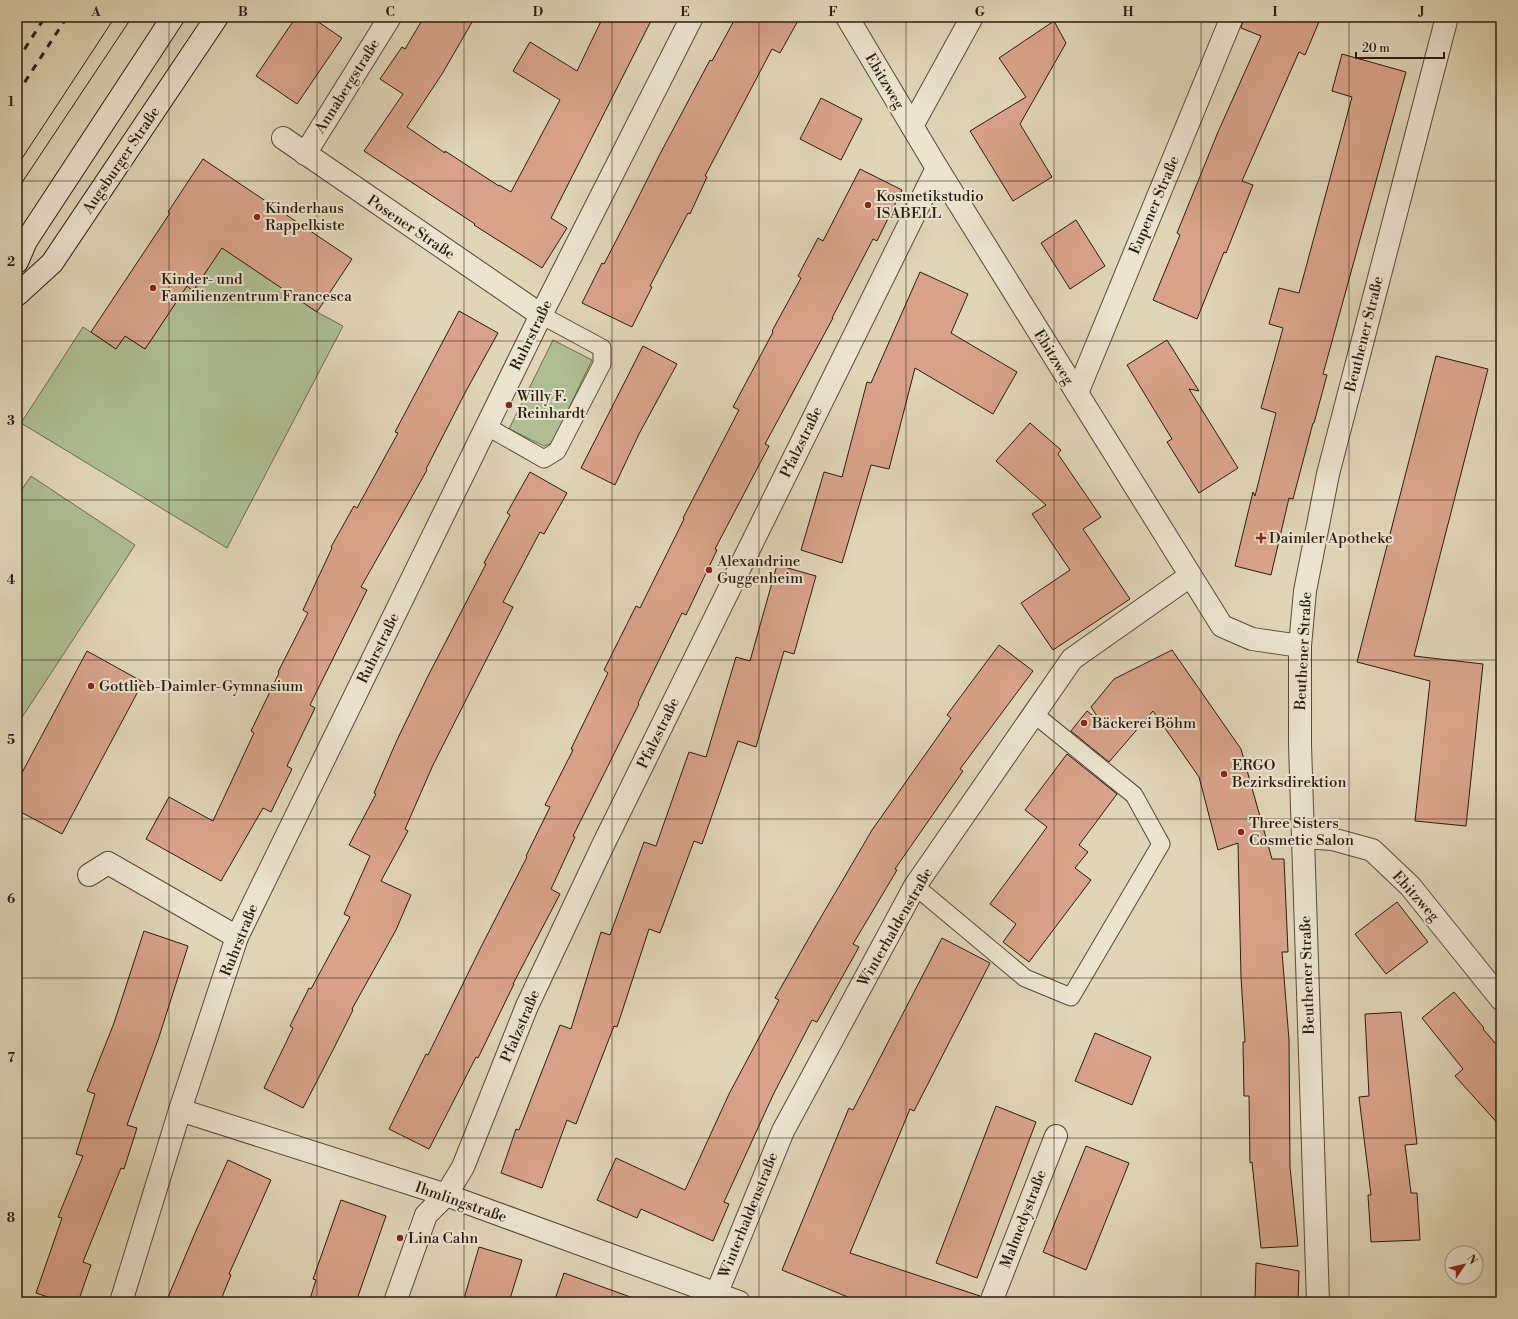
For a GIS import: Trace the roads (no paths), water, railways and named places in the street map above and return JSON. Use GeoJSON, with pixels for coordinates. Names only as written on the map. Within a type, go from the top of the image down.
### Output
{"type":"FeatureCollection","features":[{"type":"Feature","properties":{"kind":"street"},"geometry":{"type":"LineString","coordinates":[[17,262],[26,241],[172,17]]}},
{"type":"Feature","properties":{"kind":"street","name":"Augsburger Straße"},"geometry":{"type":"LineString","coordinates":[[17,295],[52,263],[217,17]]}},
{"type":"Feature","properties":{"kind":"street","name":"Annabergstraße"},"geometry":{"type":"LineString","coordinates":[[305,154],[390,17]]}},
{"type":"Feature","properties":{"kind":"street","name":"Ruhrstraße"},"geometry":{"type":"LineString","coordinates":[[121,1302],[180,1110],[237,937],[486,426],[692,17]]}},
{"type":"Feature","properties":{"kind":"street","name":"Ebitzweg"},"geometry":{"type":"LineString","coordinates":[[847,17],[937,168],[1222,626],[1252,639],[1300,646]]}},
{"type":"Feature","properties":{"kind":"street"},"geometry":{"type":"LineString","coordinates":[[912,126],[972,17]]}},
{"type":"Feature","properties":{"kind":"street","name":"Eupener Straße"},"geometry":{"type":"LineString","coordinates":[[1077,393],[1232,17]]}},
{"type":"Feature","properties":{"kind":"street","name":"Beuthener Straße"},"geometry":{"type":"LineString","coordinates":[[1318,1302],[1300,745],[1300,646],[1305,591],[1328,474],[1447,17]]}},
{"type":"Feature","properties":{"kind":"street","name":"Posener Straße"},"geometry":{"type":"LineString","coordinates":[[283,138],[541,315]]}},
{"type":"Feature","properties":{"kind":"street","name":"Pfalzstraße"},"geometry":{"type":"LineString","coordinates":[[395,1302],[426,1214],[446,1195],[463,1167],[527,1006],[604,843],[937,168]]}},
{"type":"Feature","properties":{"kind":"street","name":"Winterhaldenstraße"},"geometry":{"type":"LineString","coordinates":[[715,1298],[783,1132],[915,886],[1072,659],[1190,576]]}},
{"type":"Feature","properties":{"kind":"street","name":"Ebitzweg"},"geometry":{"type":"LineString","coordinates":[[1303,838],[1332,839],[1372,850],[1410,886],[1501,999]]}},
{"type":"Feature","properties":{"kind":"street"},"geometry":{"type":"LineString","coordinates":[[89,875],[108,863],[237,937]]}},
{"type":"Feature","properties":{"kind":"street","name":"Ihmlingstraße"},"geometry":{"type":"LineString","coordinates":[[180,1110],[446,1195],[715,1298],[739,1302]]}},
{"type":"Feature","properties":{"kind":"street","name":"Malmedystraße"},"geometry":{"type":"LineString","coordinates":[[991,1302],[1056,1136]]}},
{"type":"Feature","properties":{"kind":"lane"},"geometry":{"type":"LineString","coordinates":[[486,426],[544,459],[557,452],[602,364],[602,348],[541,315]]}},
{"type":"Feature","properties":{"kind":"lane"},"geometry":{"type":"LineString","coordinates":[[915,886],[1025,978],[1072,997],[1161,844],[1134,795],[1034,714]]}},
{"type":"Feature","properties":{"kind":"tram line"},"geometry":{"type":"LineString","coordinates":[[17,166],[115,17]]}},
{"type":"Feature","properties":{"kind":"tram line"},"geometry":{"type":"LineString","coordinates":[[17,190],[132,17]]}},
{"type":"Feature","properties":{"kind":"railway"},"geometry":{"type":"LineString","coordinates":[[17,61],[45,17]]}},
{"type":"Feature","properties":{"kind":"railway"},"geometry":{"type":"LineString","coordinates":[[17,94],[67,17]]}},
{"type":"Feature","properties":{"kind":"place","name":"Kosmetikstudio ISABELL"},"geometry":{"type":"Point","coordinates":[868,205]}},
{"type":"Feature","properties":{"kind":"place","name":"Kinderhaus Rappelkiste"},"geometry":{"type":"Point","coordinates":[257,217]}},
{"type":"Feature","properties":{"kind":"place","name":"Kinder- und Familienzentrum Francesca"},"geometry":{"type":"Point","coordinates":[153,288]}},
{"type":"Feature","properties":{"kind":"place","name":"Willy F. Reinhardt"},"geometry":{"type":"Point","coordinates":[509,405]}},
{"type":"Feature","properties":{"kind":"place","name":"Daimler Apotheke"},"geometry":{"type":"Point","coordinates":[1261,538]}},
{"type":"Feature","properties":{"kind":"place","name":"Alexandrine Guggenheim"},"geometry":{"type":"Point","coordinates":[709,570]}},
{"type":"Feature","properties":{"kind":"place","name":"Gottlieb-Daimler-Gymnasium"},"geometry":{"type":"Point","coordinates":[91,686]}},
{"type":"Feature","properties":{"kind":"place","name":"Bäckerei Böhm"},"geometry":{"type":"Point","coordinates":[1084,723]}},
{"type":"Feature","properties":{"kind":"place","name":"ERGO Bezirksdirektion"},"geometry":{"type":"Point","coordinates":[1224,774]}},
{"type":"Feature","properties":{"kind":"place","name":"Three Sisters Cosmetic Salon"},"geometry":{"type":"Point","coordinates":[1241,832]}},
{"type":"Feature","properties":{"kind":"place","name":"Lina Cahn"},"geometry":{"type":"Point","coordinates":[400,1238]}}]}
